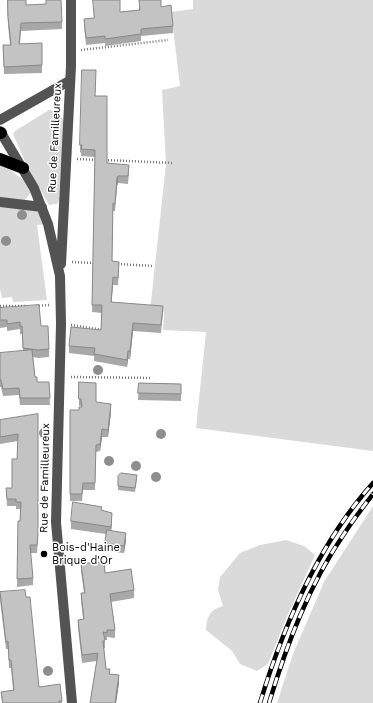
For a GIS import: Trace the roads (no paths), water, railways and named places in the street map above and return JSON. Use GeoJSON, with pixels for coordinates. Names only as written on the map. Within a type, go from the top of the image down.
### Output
{"type":"FeatureCollection","features":[{"type":"Feature","properties":{"kind":"highway"},"geometry":{"type":"LineString","coordinates":[[0,158],[23,168]]}},
{"type":"Feature","properties":{"kind":"street","name":"Rue de Familleureux"},"geometry":{"type":"LineString","coordinates":[[71,0],[70,81],[60,276],[61,324],[56,528],[72,703]]}},
{"type":"Feature","properties":{"kind":"street"},"geometry":{"type":"LineString","coordinates":[[0,120],[70,81]]}},
{"type":"Feature","properties":{"kind":"street","name":"Rue de Familleureux"},"geometry":{"type":"LineString","coordinates":[[0,132],[23,168],[42,207],[60,276]]}},
{"type":"Feature","properties":{"kind":"street"},"geometry":{"type":"LineString","coordinates":[[0,202],[42,207]]}},
{"type":"Feature","properties":{"kind":"railway"},"geometry":{"type":"LineString","coordinates":[[260,703],[280,645],[305,587],[336,532],[373,483]]}},
{"type":"Feature","properties":{"kind":"railway"},"geometry":{"type":"LineString","coordinates":[[269,703],[291,637],[310,594],[331,553],[373,494]]}},
{"type":"Feature","properties":{"kind":"place","name":"Bois-d'Haine Brique d'Or"},"geometry":{"type":"Point","coordinates":[44,554]}}]}
